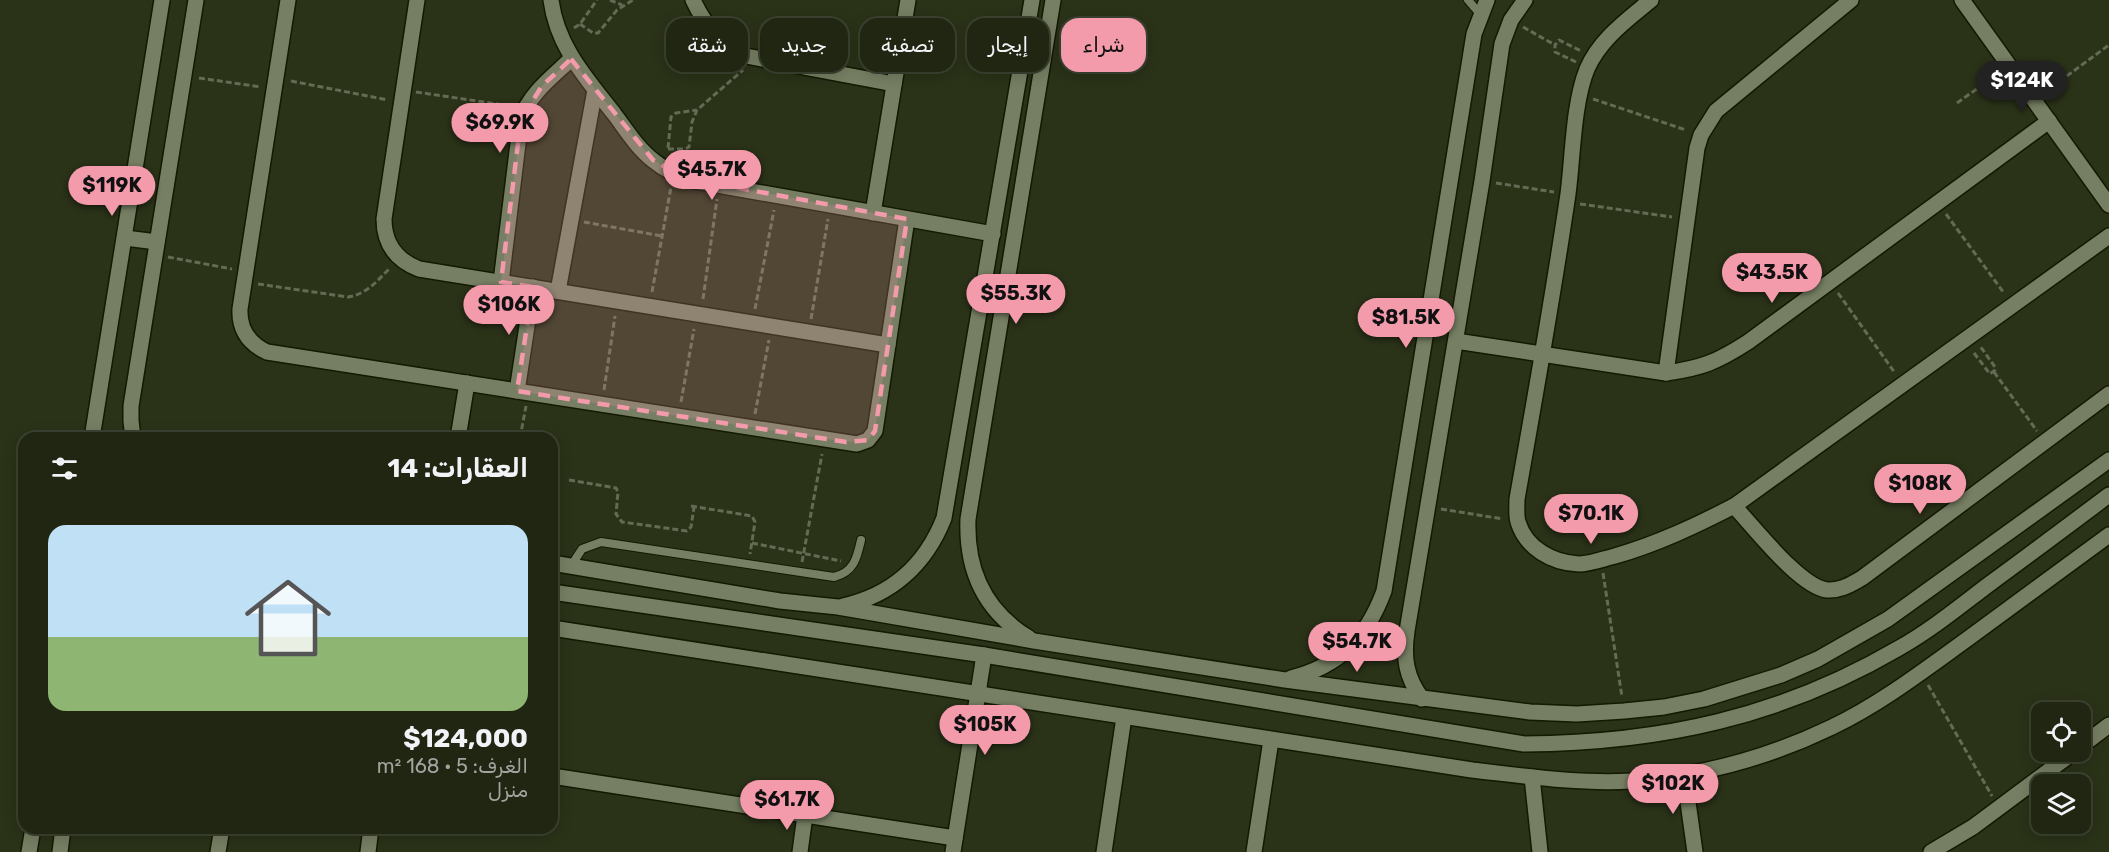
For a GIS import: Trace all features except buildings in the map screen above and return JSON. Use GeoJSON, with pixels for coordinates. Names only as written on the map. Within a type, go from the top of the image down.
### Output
{"type":"FeatureCollection","features":[{"type":"Feature","properties":{"kind":"street"},"geometry":{"type":"LineString","coordinates":[[93,432],[162,0]]}},
{"type":"Feature","properties":{"kind":"street"},"geometry":{"type":"LineString","coordinates":[[133,432],[131,406],[196,0]]}},
{"type":"Feature","properties":{"kind":"street"},"geometry":{"type":"LineString","coordinates":[[288,0],[240,318],[246,335],[259,348],[267,352],[857,444],[868,440],[875,431],[907,219]]}},
{"type":"Feature","properties":{"kind":"street"},"geometry":{"type":"LineString","coordinates":[[417,0],[384,219],[387,241],[392,251],[400,259],[419,269],[888,345]]}},
{"type":"Feature","properties":{"kind":"street"},"geometry":{"type":"LineString","coordinates":[[550,0],[552,15],[571,59],[644,152],[668,170],[695,181],[993,234]]}},
{"type":"Feature","properties":{"kind":"street"},"geometry":{"type":"LineString","coordinates":[[693,0],[708,26],[739,53],[755,59],[894,84]]}},
{"type":"Feature","properties":{"kind":"street"},"geometry":{"type":"LineString","coordinates":[[873,213],[908,0]]}},
{"type":"Feature","properties":{"kind":"street"},"geometry":{"type":"LineString","coordinates":[[838,607],[873,597],[889,588],[917,565],[938,535],[944,518],[1032,0]]}},
{"type":"Feature","properties":{"kind":"street"},"geometry":{"type":"LineString","coordinates":[[1034,641],[1004,620],[982,590],[969,556],[968,528],[1053,0]]}},
{"type":"Feature","properties":{"kind":"street"},"geometry":{"type":"LineString","coordinates":[[1284,680],[1307,674],[1328,664],[1347,650],[1363,633],[1384,591],[1474,34],[1487,0]]}},
{"type":"Feature","properties":{"kind":"street"},"geometry":{"type":"LineString","coordinates":[[1422,699],[1412,685],[1406,668],[1404,650],[1482,181],[1502,44],[1511,20],[1525,0]]}},
{"type":"Feature","properties":{"kind":"street"},"geometry":{"type":"LineString","coordinates":[[1651,0],[1604,41],[1590,63],[1580,94],[1543,355],[1517,499],[1517,521],[1527,540],[1540,553],[1559,562],[1581,564],[1601,560],[1687,531],[1734,506],[2109,236]]}},
{"type":"Feature","properties":{"kind":"street"},"geometry":{"type":"LineString","coordinates":[[1666,373],[1697,148],[1701,135],[1716,111],[1851,0]]}},
{"type":"Feature","properties":{"kind":"street"},"geometry":{"type":"LineString","coordinates":[[1962,0],[2109,205]]}},
{"type":"Feature","properties":{"kind":"street"},"geometry":{"type":"LineString","coordinates":[[501,282],[524,107],[542,86],[571,59]]}},
{"type":"Feature","properties":{"kind":"street"},"geometry":{"type":"LineString","coordinates":[[558,291],[595,90]]}},
{"type":"Feature","properties":{"kind":"street"},"geometry":{"type":"LineString","coordinates":[[1456,340],[1666,373],[1695,369],[1723,358],[2049,121]]}},
{"type":"Feature","properties":{"kind":"street"},"geometry":{"type":"LineString","coordinates":[[125,238],[156,249]]}},
{"type":"Feature","properties":{"kind":"street"},"geometry":{"type":"LineString","coordinates":[[523,391],[533,287]]}},
{"type":"Feature","properties":{"kind":"street"},"geometry":{"type":"LineString","coordinates":[[459,432],[467,383]]}},
{"type":"Feature","properties":{"kind":"street"},"geometry":{"type":"LineString","coordinates":[[1734,506],[1809,583],[1827,590],[1846,588],[2109,394]]}},
{"type":"Feature","properties":{"kind":"street"},"geometry":{"type":"LineString","coordinates":[[558,564],[1284,680],[1530,712],[1577,714],[1624,711],[1664,707],[1743,688],[1781,675],[1827,654],[1888,620],[2109,460]]}},
{"type":"Feature","properties":{"kind":"street"},"geometry":{"type":"LineString","coordinates":[[558,593],[984,655],[1524,744],[1614,741],[1659,735],[1734,718],[1785,703],[1863,668],[1936,624],[2109,495]]}},
{"type":"Feature","properties":{"kind":"street"},"geometry":{"type":"LineString","coordinates":[[558,629],[1472,770],[1578,782],[1631,781],[1684,774],[1755,757],[1832,727],[1878,702],[1921,673],[2109,535]]}},
{"type":"Feature","properties":{"kind":"street"},"geometry":{"type":"LineString","coordinates":[[558,777],[805,815],[954,845],[984,655]]}},
{"type":"Feature","properties":{"kind":"street"},"geometry":{"type":"LineString","coordinates":[[1104,852],[1125,717]]}},
{"type":"Feature","properties":{"kind":"street"},"geometry":{"type":"LineString","coordinates":[[2091,739],[2109,725]]}},
{"type":"Feature","properties":{"kind":"street"},"geometry":{"type":"LineString","coordinates":[[1254,852],[1271,740]]}},
{"type":"Feature","properties":{"kind":"street"},"geometry":{"type":"LineString","coordinates":[[1931,852],[1973,827],[2060,762]]}},
{"type":"Feature","properties":{"kind":"street"},"geometry":{"type":"LineString","coordinates":[[1684,774],[1695,852]]}},
{"type":"Feature","properties":{"kind":"street"},"geometry":{"type":"LineString","coordinates":[[1532,777],[1540,852]]}},
{"type":"Feature","properties":{"kind":"street"},"geometry":{"type":"LineString","coordinates":[[800,852],[805,815]]}},
{"type":"Feature","properties":{"kind":"street"},"geometry":{"type":"LineString","coordinates":[[29,852],[32,834]]}},
{"type":"Feature","properties":{"kind":"street"},"geometry":{"type":"LineString","coordinates":[[60,852],[62,834]]}},
{"type":"Feature","properties":{"kind":"street"},"geometry":{"type":"LineString","coordinates":[[218,852],[221,834]]}},
{"type":"Feature","properties":{"kind":"street"},"geometry":{"type":"LineString","coordinates":[[368,852],[370,834]]}},
{"type":"Feature","properties":{"kind":"lane"},"geometry":{"type":"LineString","coordinates":[[1468,0],[1480,14]]}},
{"type":"Feature","properties":{"kind":"lane"},"geometry":{"type":"LineString","coordinates":[[571,566],[582,549],[602,542],[834,577],[849,571],[855,563],[861,540]]}},
{"type":"Feature","properties":{"kind":"path"},"geometry":{"type":"LineString","coordinates":[[560,37],[580,24],[597,0]]}},
{"type":"Feature","properties":{"kind":"path"},"geometry":{"type":"LineString","coordinates":[[610,0],[624,5]]}},
{"type":"Feature","properties":{"kind":"path"},"geometry":{"type":"LineString","coordinates":[[580,24],[593,33],[598,33],[617,10],[633,0]]}},
{"type":"Feature","properties":{"kind":"path"},"geometry":{"type":"LineString","coordinates":[[1511,20],[1555,45]]}},
{"type":"Feature","properties":{"kind":"path"},"geometry":{"type":"LineString","coordinates":[[1559,40],[1590,63],[1554,52],[1555,45],[1559,40]]}},
{"type":"Feature","properties":{"kind":"path"},"geometry":{"type":"LineString","coordinates":[[2034,100],[2109,45]]}},
{"type":"Feature","properties":{"kind":"path"},"geometry":{"type":"LineString","coordinates":[[668,149],[689,147],[692,122],[697,110],[755,59]]}},
{"type":"Feature","properties":{"kind":"path"},"geometry":{"type":"LineString","coordinates":[[1957,104],[2010,66]]}},
{"type":"Feature","properties":{"kind":"path"},"geometry":{"type":"LineString","coordinates":[[184,75],[524,107]]}},
{"type":"Feature","properties":{"kind":"path"},"geometry":{"type":"LineString","coordinates":[[1580,94],[1701,135]]}},
{"type":"Feature","properties":{"kind":"path"},"geometry":{"type":"LineString","coordinates":[[650,306],[662,236],[671,117],[676,113],[697,110]]}},
{"type":"Feature","properties":{"kind":"path"},"geometry":{"type":"LineString","coordinates":[[1482,181],[1688,219]]}},
{"type":"Feature","properties":{"kind":"path"},"geometry":{"type":"LineString","coordinates":[[678,416],[699,314],[719,185]]}},
{"type":"Feature","properties":{"kind":"path"},"geometry":{"type":"LineString","coordinates":[[752,323],[777,196]]}},
{"type":"Feature","properties":{"kind":"path"},"geometry":{"type":"LineString","coordinates":[[1938,203],[2013,305]]}},
{"type":"Feature","properties":{"kind":"path"},"geometry":{"type":"LineString","coordinates":[[809,332],[831,205]]}},
{"type":"Feature","properties":{"kind":"path"},"geometry":{"type":"LineString","coordinates":[[571,220],[662,236]]}},
{"type":"Feature","properties":{"kind":"path"},"geometry":{"type":"LineString","coordinates":[[156,249],[245,277],[348,297],[356,296],[369,289],[400,259]]}},
{"type":"Feature","properties":{"kind":"path"},"geometry":{"type":"LineString","coordinates":[[1830,282],[1903,385]]}},
{"type":"Feature","properties":{"kind":"path"},"geometry":{"type":"LineString","coordinates":[[602,404],[617,301]]}},
{"type":"Feature","properties":{"kind":"path"},"geometry":{"type":"LineString","coordinates":[[753,427],[771,326]]}},
{"type":"Feature","properties":{"kind":"path"},"geometry":{"type":"LineString","coordinates":[[1968,338],[1995,367],[1994,372],[2045,442]]}},
{"type":"Feature","properties":{"kind":"path"},"geometry":{"type":"LineString","coordinates":[[1968,338],[1990,374],[1994,372]]}},
{"type":"Feature","properties":{"kind":"path"},"geometry":{"type":"LineString","coordinates":[[520,432],[523,391]]}},
{"type":"Feature","properties":{"kind":"path"},"geometry":{"type":"LineString","coordinates":[[800,573],[824,438]]}},
{"type":"Feature","properties":{"kind":"path"},"geometry":{"type":"LineString","coordinates":[[569,480],[616,488],[618,492],[616,514],[621,522],[687,531],[691,527],[692,507],[752,516],[755,522],[749,565]]}},
{"type":"Feature","properties":{"kind":"path"},"geometry":{"type":"LineString","coordinates":[[1428,507],[1517,521]]}},
{"type":"Feature","properties":{"kind":"path"},"geometry":{"type":"LineString","coordinates":[[752,543],[855,563]]}},
{"type":"Feature","properties":{"kind":"path"},"geometry":{"type":"LineString","coordinates":[[1601,560],[1624,711]]}},
{"type":"Feature","properties":{"kind":"path"},"geometry":{"type":"LineString","coordinates":[[1921,673],[1998,808]]}},
{"type":"Feature","properties":{"kind":"highlighted area"},"geometry":{"type":"Polygon","coordinates":[[[571,59],[653,160],[684,178],[907,219],[875,431],[868,440],[846,442],[517,391],[533,287],[501,282],[521,119],[542,86],[571,59]]]}}]}
